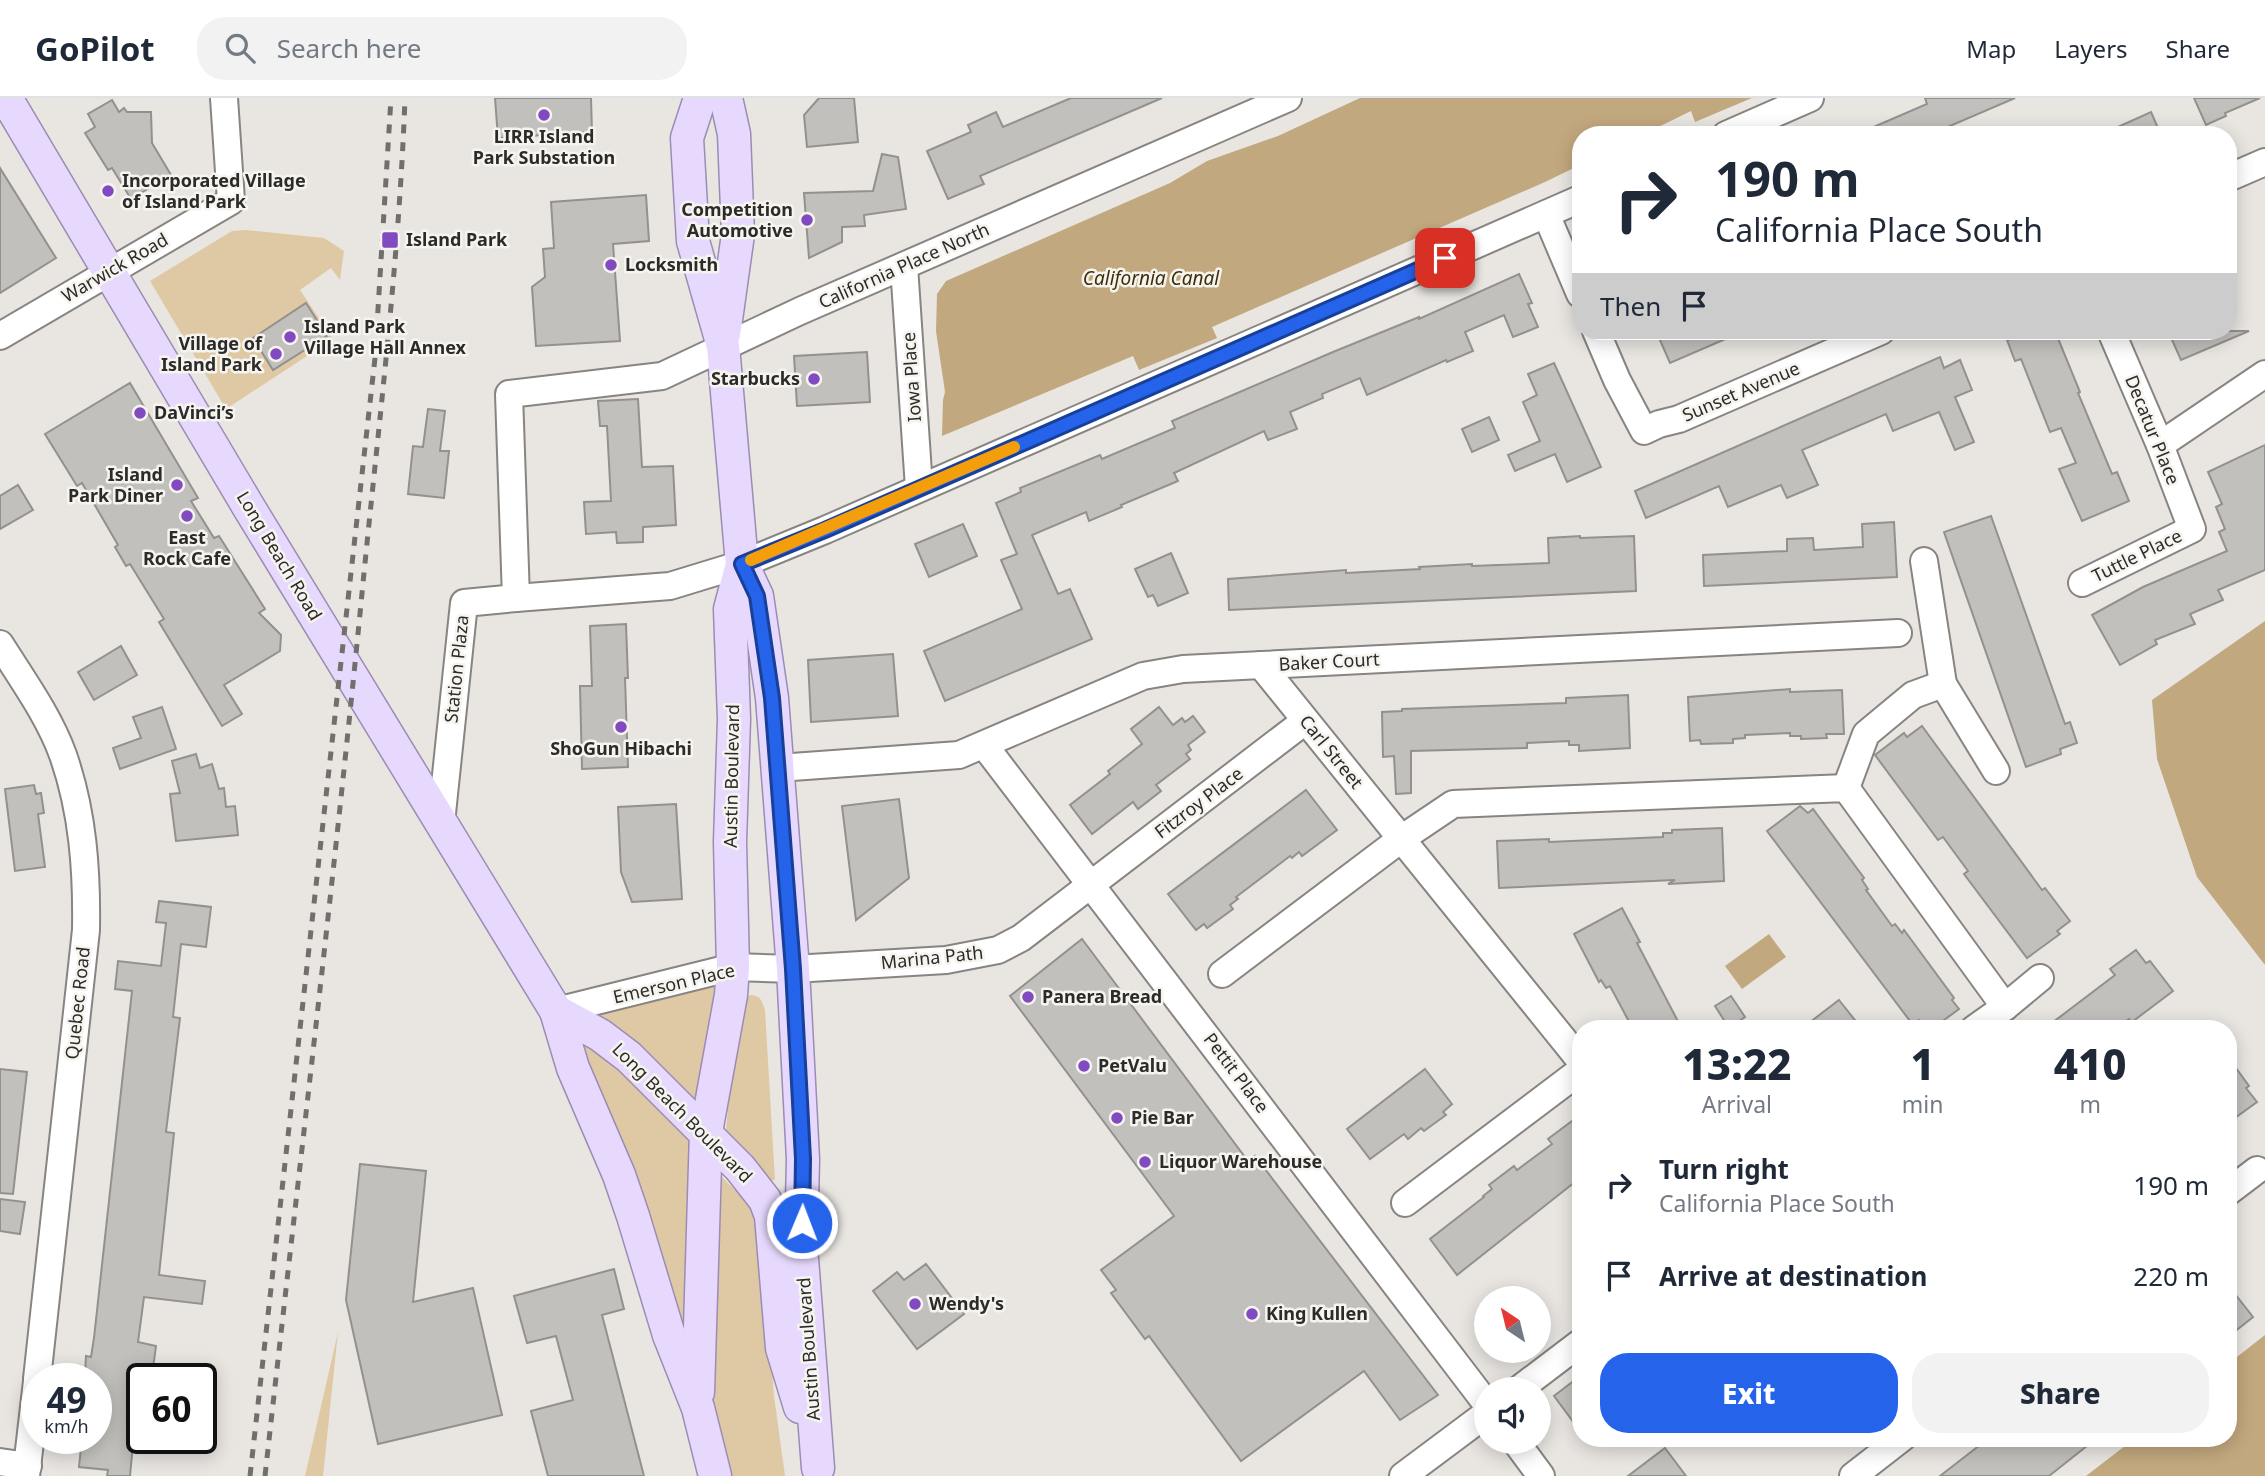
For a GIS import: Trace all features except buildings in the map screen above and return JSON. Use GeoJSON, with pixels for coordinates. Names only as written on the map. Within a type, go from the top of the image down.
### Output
{"type":"FeatureCollection","features":[{"type":"Feature","properties":{"kind":"main road","name":"Long Beach Road"},"geometry":{"type":"LineString","coordinates":[[6,98],[248,506],[556,1012]]}},
{"type":"Feature","properties":{"kind":"main road","name":"Austin Boulevard"},"geometry":{"type":"LineString","coordinates":[[698,1408],[706,1132],[731,995],[733,967],[730,842],[734,719],[730,609],[742,564],[723,346],[693,241],[687,138],[700,98]]}},
{"type":"Feature","properties":{"kind":"main road","name":"Austin Boulevard"},"geometry":{"type":"LineString","coordinates":[[723,346],[738,234],[734,134],[726,98]]}},
{"type":"Feature","properties":{"kind":"main road","name":"Austin Boulevard"},"geometry":{"type":"LineString","coordinates":[[742,564],[757,596],[772,698],[778,768],[793,969],[803,1159],[801,1245],[818,1472]]}},
{"type":"Feature","properties":{"kind":"main road","name":"Long Beach Boulevard"},"geometry":{"type":"LineString","coordinates":[[556,1012],[611,1043],[706,1132],[755,1185],[765,1200],[771,1216],[782,1348],[818,1472]]}},
{"type":"Feature","properties":{"kind":"main road"},"geometry":{"type":"LineString","coordinates":[[556,1012],[573,1068],[619,1175],[669,1335],[698,1408],[715,1476]]}},
{"type":"Feature","properties":{"kind":"street","name":"Warwick Road"},"geometry":{"type":"LineString","coordinates":[[0,336],[231,201],[224,98]]}},
{"type":"Feature","properties":{"kind":"street","name":"California Place North"},"geometry":{"type":"LineString","coordinates":[[516,598],[509,394],[662,376],[723,346],[1288,98]]}},
{"type":"Feature","properties":{"kind":"street"},"geometry":{"type":"LineString","coordinates":[[1746,126],[1810,98]]}},
{"type":"Feature","properties":{"kind":"street"},"geometry":{"type":"LineString","coordinates":[[2237,174],[2265,162]]}},
{"type":"Feature","properties":{"kind":"street"},"geometry":{"type":"LineString","coordinates":[[516,598],[670,586],[742,564],[1572,203]]}},
{"type":"Feature","properties":{"kind":"street"},"geometry":{"type":"LineString","coordinates":[[1546,214],[1572,275]]}},
{"type":"Feature","properties":{"kind":"street","name":"Iowa Place"},"geometry":{"type":"LineString","coordinates":[[904,266],[919,488]]}},
{"type":"Feature","properties":{"kind":"street","name":"Sunset Avenue"},"geometry":{"type":"LineString","coordinates":[[1600,340],[1644,431],[1679,419],[1860,340]]}},
{"type":"Feature","properties":{"kind":"street","name":"Decatur Place"},"geometry":{"type":"LineString","coordinates":[[2115,340],[2160,445],[2192,529]]}},
{"type":"Feature","properties":{"kind":"street"},"geometry":{"type":"LineString","coordinates":[[2160,445],[2265,374]]}},
{"type":"Feature","properties":{"kind":"street","name":"Tuttle Place"},"geometry":{"type":"LineString","coordinates":[[2082,583],[2192,529]]}},
{"type":"Feature","properties":{"kind":"street"},"geometry":{"type":"LineString","coordinates":[[1924,561],[1943,684],[1996,771]]}},
{"type":"Feature","properties":{"kind":"street","name":"Station Plaza"},"geometry":{"type":"LineString","coordinates":[[441,823],[464,603],[516,598]]}},
{"type":"Feature","properties":{"kind":"street","name":"Baker Court"},"geometry":{"type":"LineString","coordinates":[[778,768],[959,755],[1143,676],[1183,669],[1898,633]]}},
{"type":"Feature","properties":{"kind":"street","name":"Quebec Road"},"geometry":{"type":"LineString","coordinates":[[0,644],[42,711],[64,756],[81,825],[87,873],[86,930],[39,1363]]}},
{"type":"Feature","properties":{"kind":"street","name":"Carl Street"},"geometry":{"type":"LineString","coordinates":[[1261,665],[1572,1050]]}},
{"type":"Feature","properties":{"kind":"street"},"geometry":{"type":"LineString","coordinates":[[1846,788],[1866,734],[1913,695],[1943,684]]}},
{"type":"Feature","properties":{"kind":"street","name":"Fitzroy Place"},"geometry":{"type":"LineString","coordinates":[[1092,884],[1305,722]]}},
{"type":"Feature","properties":{"kind":"street","name":"Pettit Place"},"geometry":{"type":"LineString","coordinates":[[984,745],[1474,1387]]}},
{"type":"Feature","properties":{"kind":"street"},"geometry":{"type":"LineString","coordinates":[[1222,974],[1401,839],[1453,804],[1846,788]]}},
{"type":"Feature","properties":{"kind":"street"},"geometry":{"type":"LineString","coordinates":[[1846,788],[2005,1007]]}},
{"type":"Feature","properties":{"kind":"street","name":"Marina Path"},"geometry":{"type":"LineString","coordinates":[[793,969],[946,960],[998,950],[1021,938],[1092,884]]}},
{"type":"Feature","properties":{"kind":"street","name":"Emerson Place"},"geometry":{"type":"LineString","coordinates":[[556,1012],[733,967],[793,969]]}},
{"type":"Feature","properties":{"kind":"street"},"geometry":{"type":"LineString","coordinates":[[1986,1020],[2040,978]]}},
{"type":"Feature","properties":{"kind":"street"},"geometry":{"type":"LineString","coordinates":[[1405,1203],[1572,1076]]}},
{"type":"Feature","properties":{"kind":"street"},"geometry":{"type":"LineString","coordinates":[[2237,1185],[2257,1170]]}},
{"type":"Feature","properties":{"kind":"street"},"geometry":{"type":"LineString","coordinates":[[1535,1377],[1572,1349]]}},
{"type":"Feature","properties":{"kind":"street"},"geometry":{"type":"LineString","coordinates":[[1403,1476],[1474,1423]]}},
{"type":"Feature","properties":{"kind":"street"},"geometry":{"type":"LineString","coordinates":[[1853,1476],[1890,1447]]}},
{"type":"Feature","properties":{"kind":"street"},"geometry":{"type":"LineString","coordinates":[[1525,1454],[1541,1476]]}},
{"type":"Feature","properties":{"kind":"street"},"geometry":{"type":"LineString","coordinates":[[0,1462],[27,1471]]}},
{"type":"Feature","properties":{"kind":"shaded area"},"geometry":{"type":"Polygon","coordinates":[[[232,231],[324,238],[344,251],[340,280],[331,268],[300,290],[333,339],[226,409],[150,281],[232,231]]]}},
{"type":"Feature","properties":{"kind":"shaded area"},"geometry":{"type":"Polygon","coordinates":[[[727,977],[701,1122],[573,1014],[727,977]]]}},
{"type":"Feature","properties":{"kind":"shaded area"},"geometry":{"type":"Polygon","coordinates":[[[751,995],[761,1000],[765,1010],[775,1180],[760,1181],[725,1141],[737,1010],[745,998],[751,995]]]}},
{"type":"Feature","properties":{"kind":"shaded area"},"geometry":{"type":"Polygon","coordinates":[[[565,1024],[595,1040],[693,1137],[690,1375],[565,1024]]]}},
{"type":"Feature","properties":{"kind":"shaded area"},"geometry":{"type":"Polygon","coordinates":[[[722,1177],[754,1209],[761,1227],[774,1396],[785,1476],[730,1476],[718,1425],[707,1346],[706,1294],[722,1177]]]}},
{"type":"Feature","properties":{"kind":"shaded area"},"geometry":{"type":"Polygon","coordinates":[[[338,1332],[323,1476],[305,1476],[338,1332]]]}},
{"type":"Feature","properties":{"kind":"water","name":"California Canal"},"geometry":{"type":"Polygon","coordinates":[[[1360,98],[1752,98],[1695,122],[1691,111],[1660,126],[1572,126],[1572,169],[1212,327],[1217,338],[1139,370],[1133,356],[942,436],[945,392],[936,331],[937,294],[946,281],[1170,183],[1207,161],[1278,136],[1360,98]]]}},
{"type":"Feature","properties":{"kind":"water"},"geometry":{"type":"Polygon","coordinates":[[[2265,621],[2265,965],[2197,877],[2157,759],[2152,700],[2265,621]]]}},
{"type":"Feature","properties":{"kind":"water"},"geometry":{"type":"Polygon","coordinates":[[[1769,934],[1786,957],[1742,989],[1725,966],[1769,934]]]}},
{"type":"Feature","properties":{"kind":"water"},"geometry":{"type":"Polygon","coordinates":[[[2265,1335],[2265,1476],[2086,1476],[2124,1447],[2237,1447],[2237,1357],[2265,1335]]]}},
{"type":"Feature","properties":{"kind":"railway"},"geometry":{"type":"LineString","coordinates":[[250,1476],[375,358],[391,98]]}},
{"type":"Feature","properties":{"kind":"railway"},"geometry":{"type":"LineString","coordinates":[[265,1476],[382,401],[398,220],[405,98]]}},
{"type":"Feature","properties":{"kind":"slow traffic"},"geometry":{"type":"LineString","coordinates":[[751,560],[1014,447]]}},
{"type":"Feature","properties":{"kind":"place","name":"LIRR Island Park Substation"},"geometry":{"type":"Point","coordinates":[544,115]}},
{"type":"Feature","properties":{"kind":"place","name":"Incorporated Village of Island Park"},"geometry":{"type":"Point","coordinates":[108,191]}},
{"type":"Feature","properties":{"kind":"place","name":"Competition Automotive"},"geometry":{"type":"Point","coordinates":[807,220]}},
{"type":"Feature","properties":{"kind":"place","name":"Island Park"},"geometry":{"type":"Point","coordinates":[390,240]}},
{"type":"Feature","properties":{"kind":"place","name":"Locksmith"},"geometry":{"type":"Point","coordinates":[611,265]}},
{"type":"Feature","properties":{"kind":"place","name":"Island Park Village Hall Annex"},"geometry":{"type":"Point","coordinates":[290,337]}},
{"type":"Feature","properties":{"kind":"place","name":"Village of Island Park"},"geometry":{"type":"Point","coordinates":[276,354]}},
{"type":"Feature","properties":{"kind":"place","name":"Starbucks"},"geometry":{"type":"Point","coordinates":[814,379]}},
{"type":"Feature","properties":{"kind":"place","name":"DaVinci’s"},"geometry":{"type":"Point","coordinates":[140,413]}},
{"type":"Feature","properties":{"kind":"place","name":"Island Park Diner"},"geometry":{"type":"Point","coordinates":[177,485]}},
{"type":"Feature","properties":{"kind":"place","name":"East Rock Cafe"},"geometry":{"type":"Point","coordinates":[187,516]}},
{"type":"Feature","properties":{"kind":"place","name":"ShoGun Hibachi"},"geometry":{"type":"Point","coordinates":[621,727]}},
{"type":"Feature","properties":{"kind":"place","name":"Panera Bread"},"geometry":{"type":"Point","coordinates":[1028,997]}},
{"type":"Feature","properties":{"kind":"place","name":"PetValu"},"geometry":{"type":"Point","coordinates":[1084,1066]}},
{"type":"Feature","properties":{"kind":"place","name":"Pie Bar"},"geometry":{"type":"Point","coordinates":[1117,1118]}},
{"type":"Feature","properties":{"kind":"place","name":"Liquor Warehouse"},"geometry":{"type":"Point","coordinates":[1145,1162]}},
{"type":"Feature","properties":{"kind":"place","name":"Wendy's"},"geometry":{"type":"Point","coordinates":[915,1304]}},
{"type":"Feature","properties":{"kind":"place","name":"King Kullen"},"geometry":{"type":"Point","coordinates":[1252,1314]}},
{"type":"Feature","properties":{"kind":"route"},"geometry":{"type":"LineString","coordinates":[[802,1223],[803,1159],[793,969],[772,698],[757,596],[742,564],[1445,258]]}}]}
